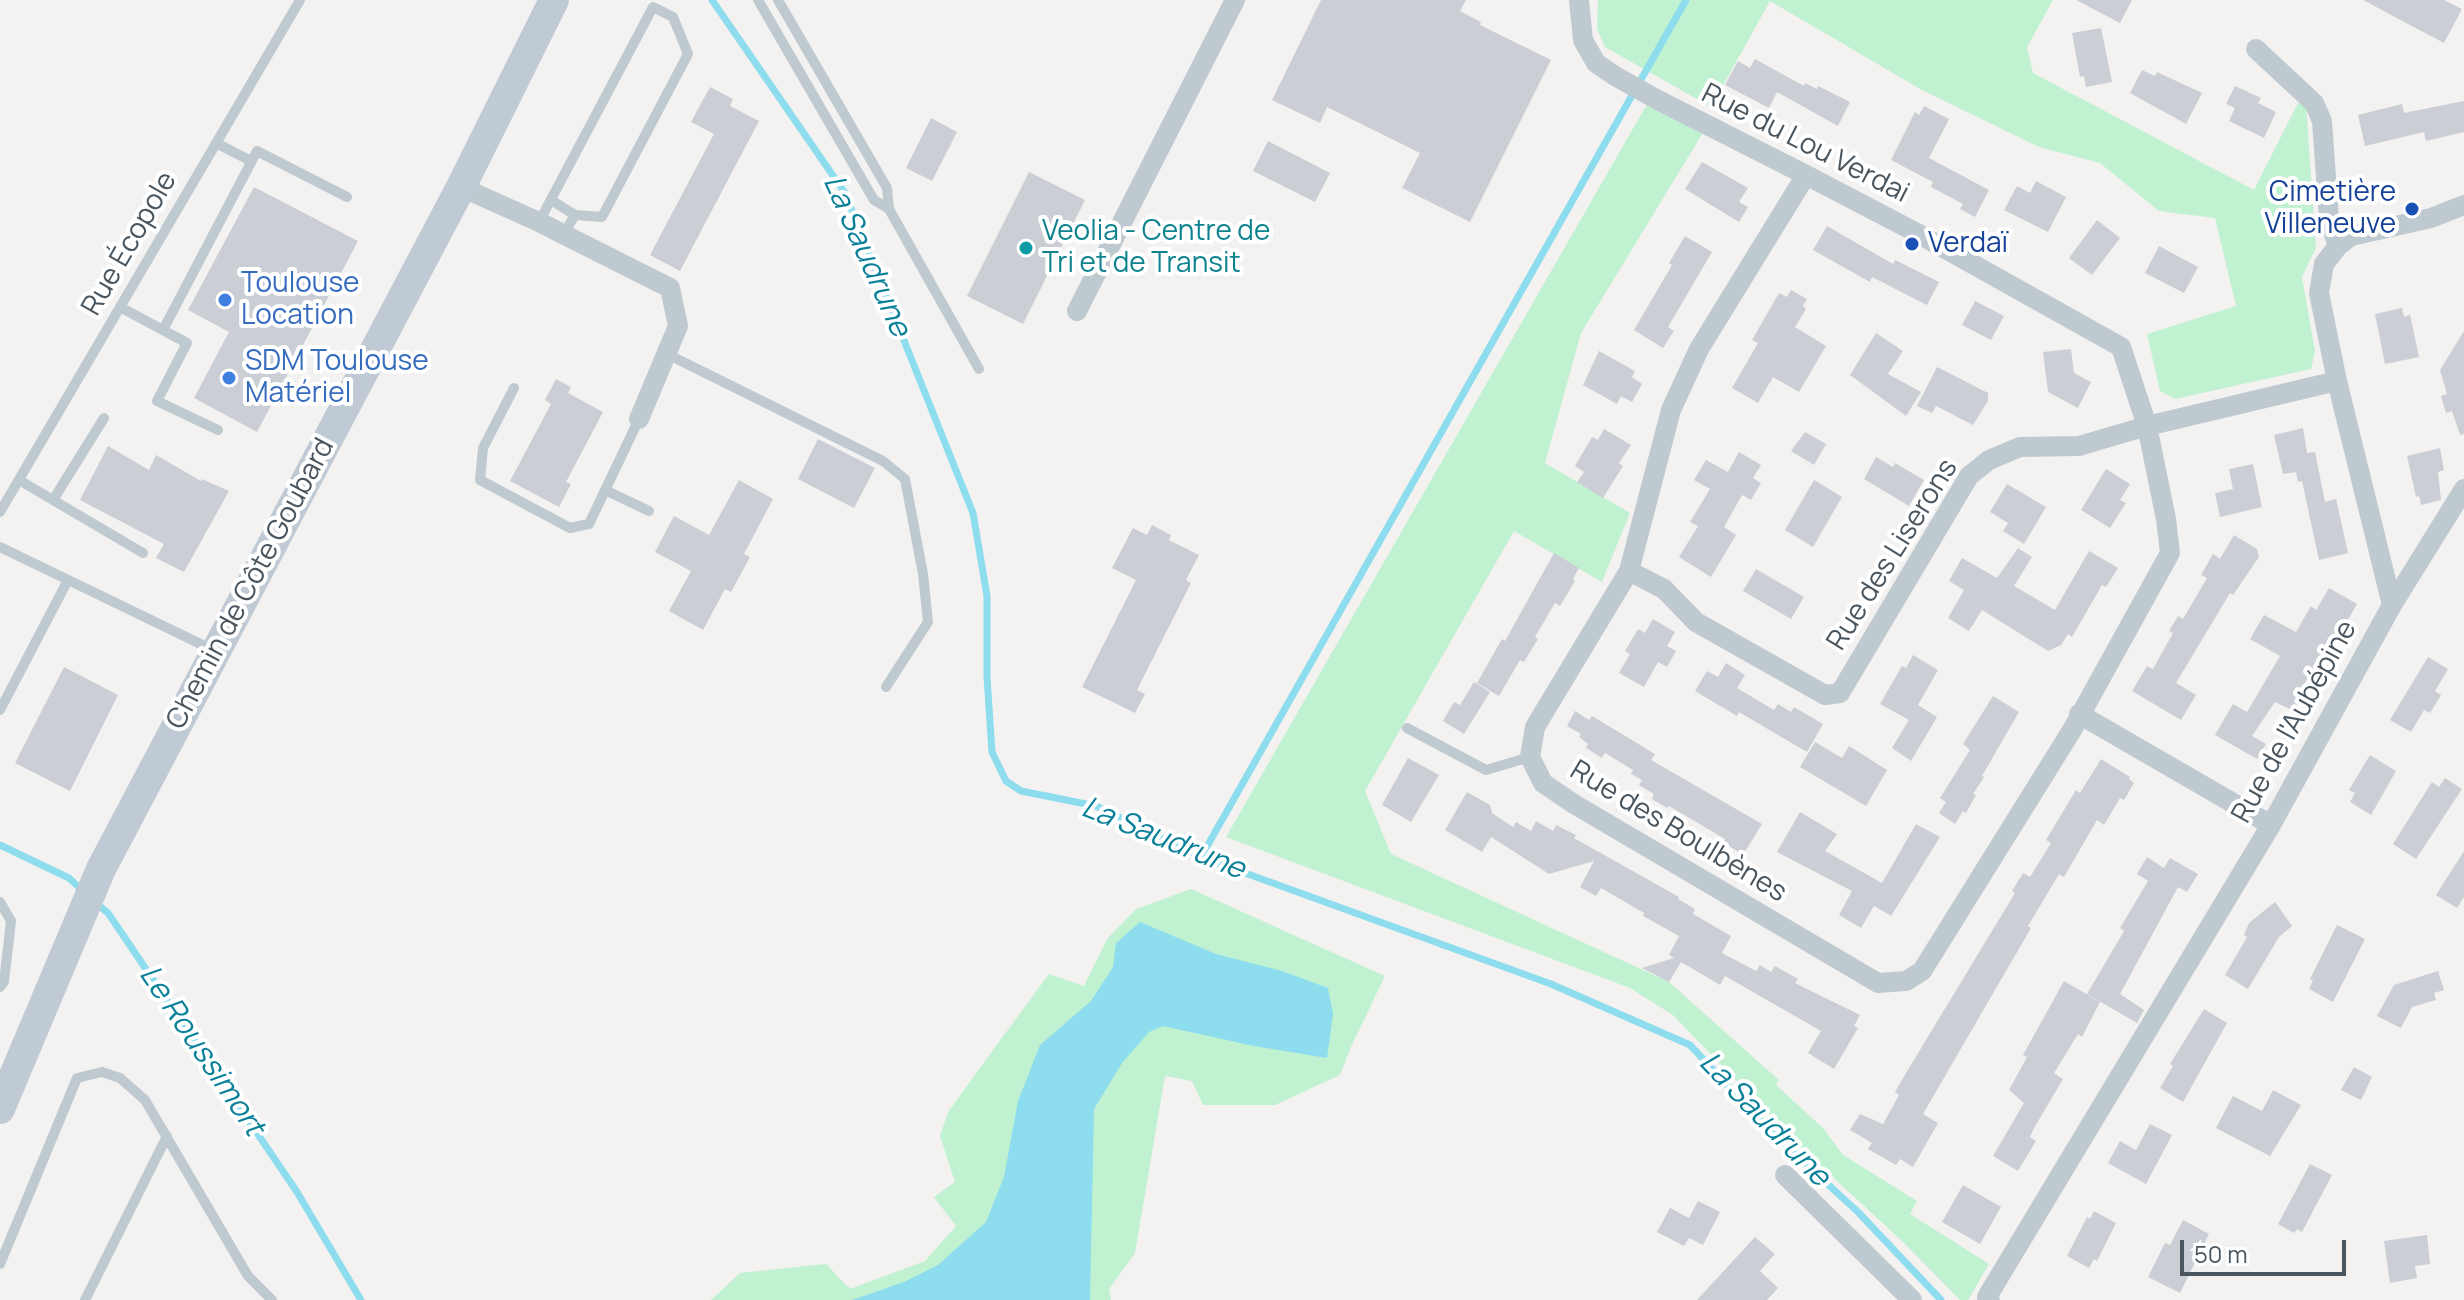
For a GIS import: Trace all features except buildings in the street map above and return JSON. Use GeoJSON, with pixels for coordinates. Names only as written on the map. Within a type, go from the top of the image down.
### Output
{"type":"FeatureCollection","features":[{"type":"Feature","properties":{"kind":"main road","name":"Chemin de Côte Goubard"},"geometry":{"type":"LineString","coordinates":[[0,1109],[98,875],[461,187],[554,0]]}},
{"type":"Feature","properties":{"kind":"street"},"geometry":{"type":"LineString","coordinates":[[1077,311],[1235,0]]}},
{"type":"Feature","properties":{"kind":"street","name":"Rue du Lou Verdai"},"geometry":{"type":"LineString","coordinates":[[1579,0],[1583,40],[1596,63],[1615,76],[1917,233],[2121,347],[2147,426],[2170,553],[2076,722]]}},
{"type":"Feature","properties":{"kind":"street"},"geometry":{"type":"LineString","coordinates":[[2256,49],[2314,103],[2322,121],[2329,219],[2338,246],[2351,236],[2431,218],[2464,205]]}},
{"type":"Feature","properties":{"kind":"street"},"geometry":{"type":"LineString","coordinates":[[1530,757],[1535,727],[1629,571],[1671,410],[1699,349],[1806,175]]}},
{"type":"Feature","properties":{"kind":"street"},"geometry":{"type":"LineString","coordinates":[[461,187],[539,222],[670,288],[678,326],[639,419]]}},
{"type":"Feature","properties":{"kind":"street","name":"Rue de l'Aubépine"},"geometry":{"type":"LineString","coordinates":[[1990,1300],[1987,1297],[2271,825],[2392,605],[2337,381],[2319,293],[2324,264],[2338,246]]}},
{"type":"Feature","properties":{"kind":"street","name":"Rue des Liserons"},"geometry":{"type":"LineString","coordinates":[[1629,571],[1664,589],[1696,622],[1825,695],[1840,693],[1969,476],[1989,460],[2020,447],[2079,446],[2147,426],[2337,381]]}},
{"type":"Feature","properties":{"kind":"street"},"geometry":{"type":"LineString","coordinates":[[2392,605],[2464,489]]}},
{"type":"Feature","properties":{"kind":"street"},"geometry":{"type":"LineString","coordinates":[[2076,722],[2271,825]]}},
{"type":"Feature","properties":{"kind":"street","name":"Rue des Boulbènes"},"geometry":{"type":"LineString","coordinates":[[1530,757],[1543,783],[1574,804],[1878,983],[1906,981],[1922,971],[2076,722]]}},
{"type":"Feature","properties":{"kind":"street"},"geometry":{"type":"LineString","coordinates":[[1785,1175],[1912,1300]]}},
{"type":"Feature","properties":{"kind":"lane","name":"Rue Écopole"},"geometry":{"type":"LineString","coordinates":[[0,512],[300,0]]}},
{"type":"Feature","properties":{"kind":"lane"},"geometry":{"type":"LineString","coordinates":[[758,0],[874,200],[889,209]]}},
{"type":"Feature","properties":{"kind":"lane"},"geometry":{"type":"LineString","coordinates":[[778,0],[887,188],[889,209],[979,369]]}},
{"type":"Feature","properties":{"kind":"lane"},"geometry":{"type":"LineString","coordinates":[[539,222],[653,7],[673,17],[688,54],[602,217],[575,215],[551,200]]}},
{"type":"Feature","properties":{"kind":"lane"},"geometry":{"type":"LineString","coordinates":[[216,143],[251,161]]}},
{"type":"Feature","properties":{"kind":"lane"},"geometry":{"type":"LineString","coordinates":[[163,330],[257,151],[347,197]]}},
{"type":"Feature","properties":{"kind":"lane"},"geometry":{"type":"LineString","coordinates":[[563,235],[575,215]]}},
{"type":"Feature","properties":{"kind":"lane"},"geometry":{"type":"LineString","coordinates":[[120,307],[187,343],[157,401],[218,430]]}},
{"type":"Feature","properties":{"kind":"lane"},"geometry":{"type":"LineString","coordinates":[[667,354],[883,461],[905,479],[923,574],[928,622],[886,687]]}},
{"type":"Feature","properties":{"kind":"lane"},"geometry":{"type":"LineString","coordinates":[[715,392],[721,381]]}},
{"type":"Feature","properties":{"kind":"lane"},"geometry":{"type":"LineString","coordinates":[[514,388],[483,448],[480,480],[570,528],[589,524],[639,419]]}},
{"type":"Feature","properties":{"kind":"lane"},"geometry":{"type":"LineString","coordinates":[[53,500],[104,418]]}},
{"type":"Feature","properties":{"kind":"lane"},"geometry":{"type":"LineString","coordinates":[[19,480],[143,553]]}},
{"type":"Feature","properties":{"kind":"lane"},"geometry":{"type":"LineString","coordinates":[[605,490],[649,511]]}},
{"type":"Feature","properties":{"kind":"lane"},"geometry":{"type":"LineString","coordinates":[[0,547],[214,651]]}},
{"type":"Feature","properties":{"kind":"lane"},"geometry":{"type":"LineString","coordinates":[[0,710],[68,580]]}},
{"type":"Feature","properties":{"kind":"lane"},"geometry":{"type":"LineString","coordinates":[[1407,728],[1486,770],[1530,757]]}},
{"type":"Feature","properties":{"kind":"lane"},"geometry":{"type":"LineString","coordinates":[[0,902],[11,921],[4,982],[0,987]]}},
{"type":"Feature","properties":{"kind":"lane"},"geometry":{"type":"LineString","coordinates":[[0,1264],[77,1078],[102,1072],[120,1078],[145,1100],[248,1276],[272,1300]]}},
{"type":"Feature","properties":{"kind":"lane"},"geometry":{"type":"LineString","coordinates":[[85,1300],[167,1136]]}},
{"type":"Feature","properties":{"kind":"green space"},"geometry":{"type":"Polygon","coordinates":[[[1598,0],[2053,0],[2027,47],[2033,73],[2254,190],[2298,103],[2306,105],[2316,248],[2302,277],[2315,351],[2311,369],[2175,399],[2160,391],[2147,334],[2236,306],[2215,218],[2159,211],[2100,163],[2039,147],[1922,90],[1770,1],[1711,107],[1605,47],[1597,29],[1598,0]]]}},
{"type":"Feature","properties":{"kind":"green space"},"geometry":{"type":"Polygon","coordinates":[[[1650,99],[1704,131],[1581,333],[1545,463],[1630,513],[1602,582],[1514,531],[1365,791],[1391,854],[1669,982],[1779,1080],[1776,1085],[1823,1128],[1843,1155],[1917,1201],[1910,1214],[1989,1264],[1968,1300],[1960,1300],[1902,1241],[1799,1146],[1673,1015],[1630,988],[1226,837],[1650,99]]]}},
{"type":"Feature","properties":{"kind":"green space"},"geometry":{"type":"Polygon","coordinates":[[[1191,889],[1385,976],[1340,1075],[1275,1105],[1203,1105],[1192,1081],[1165,1076],[1135,1253],[1109,1289],[1111,1300],[711,1300],[740,1273],[826,1264],[850,1289],[925,1261],[956,1226],[934,1197],[955,1182],[940,1136],[948,1112],[1049,974],[1084,986],[1107,939],[1136,909],[1191,889]]]}},
{"type":"Feature","properties":{"kind":"water"},"geometry":{"type":"Polygon","coordinates":[[[1140,922],[1216,954],[1282,971],[1328,988],[1333,1014],[1327,1058],[1163,1026],[1149,1032],[1122,1063],[1094,1109],[1090,1300],[852,1300],[904,1282],[938,1265],[986,1222],[1004,1177],[1018,1101],[1040,1045],[1091,1001],[1113,967],[1116,943],[1140,922]]]}},
{"type":"Feature","properties":{"kind":"waterway","name":"La Saudrune"},"geometry":{"type":"LineString","coordinates":[[712,0],[845,193],[973,513],[987,596],[987,677],[992,752],[1006,781],[1021,791],[1096,806],[1201,857],[1551,984],[1690,1045],[1770,1131],[1858,1212],[1941,1300]]}},
{"type":"Feature","properties":{"kind":"waterway"},"geometry":{"type":"LineString","coordinates":[[1201,857],[1686,0]]}},
{"type":"Feature","properties":{"kind":"waterway","name":"Le Roussimort"},"geometry":{"type":"LineString","coordinates":[[0,845],[69,878],[84,892]]}},
{"type":"Feature","properties":{"kind":"waterway","name":"Le Roussimort"},"geometry":{"type":"LineString","coordinates":[[96,903],[108,913],[297,1192],[361,1300]]}},
{"type":"Feature","properties":{"kind":"place","name":"Cimetière Villeneuve"},"geometry":{"type":"Point","coordinates":[2412,209]}},
{"type":"Feature","properties":{"kind":"place","name":"Verdaï"},"geometry":{"type":"Point","coordinates":[1912,244]}},
{"type":"Feature","properties":{"kind":"place","name":"Veolia - Centre de Tri et de Transit"},"geometry":{"type":"Point","coordinates":[1026,248]}},
{"type":"Feature","properties":{"kind":"place","name":"Toulouse Location"},"geometry":{"type":"Point","coordinates":[225,300]}},
{"type":"Feature","properties":{"kind":"place","name":"SDM Toulouse Matériel"},"geometry":{"type":"Point","coordinates":[229,378]}}]}
